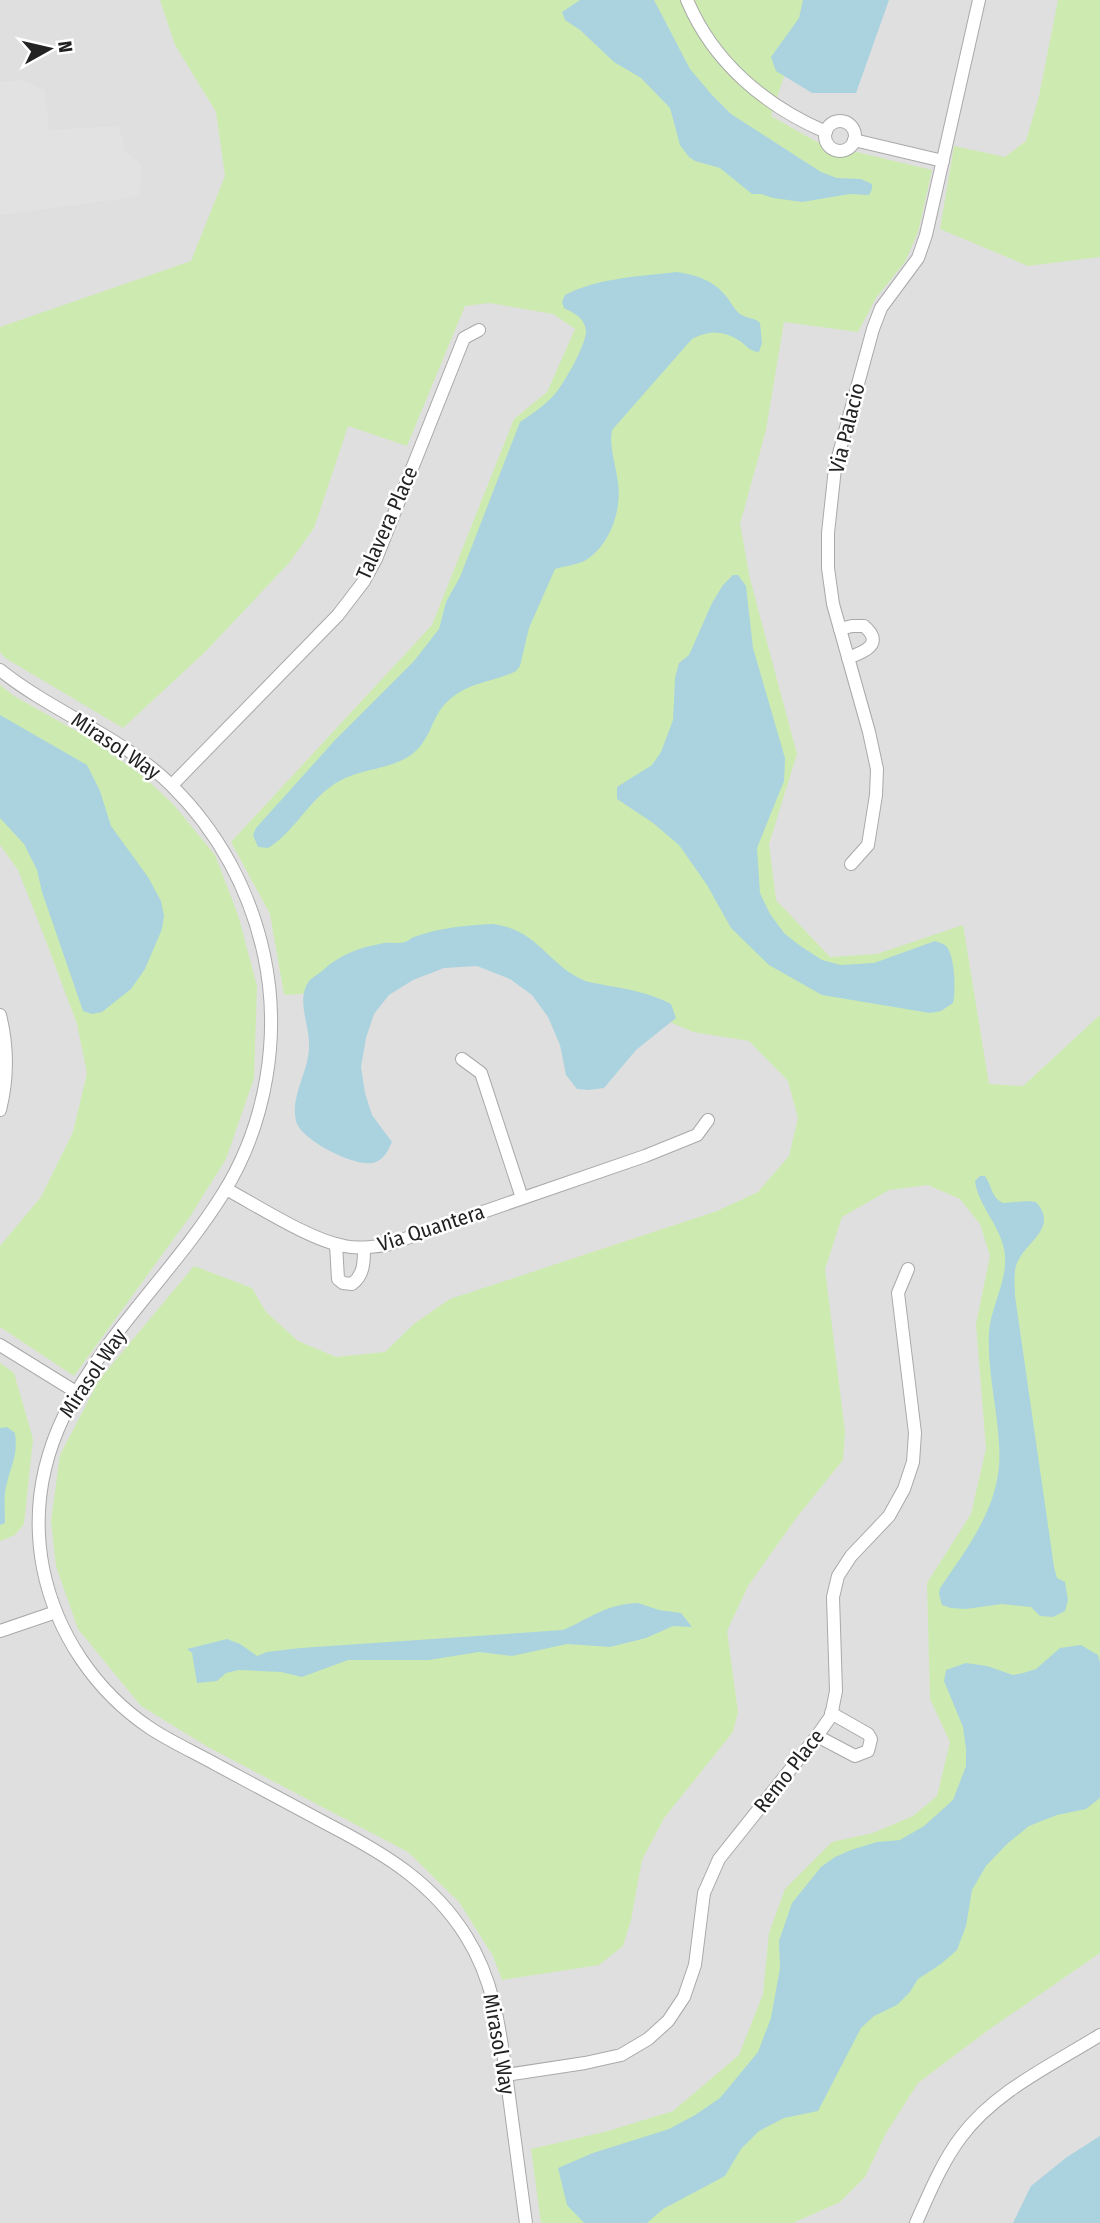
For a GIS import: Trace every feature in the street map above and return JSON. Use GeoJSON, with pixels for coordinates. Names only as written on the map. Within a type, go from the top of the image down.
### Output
{"type":"FeatureCollection","features":[{"type":"Feature","properties":{"kind":"street"},"geometry":{"type":"LineString","coordinates":[[687,0],[715,48],[750,86],[785,112],[826,132]]}},
{"type":"Feature","properties":{"kind":"street","name":"Via Palacio"},"geometry":{"type":"LineString","coordinates":[[851,863],[868,845],[877,769],[832,604],[828,568],[830,501],[835,468],[873,329],[881,308],[918,258],[926,235],[979,0]]}},
{"type":"Feature","properties":{"kind":"street"},"geometry":{"type":"LineString","coordinates":[[842,121],[850,125],[854,140],[849,148],[836,150],[826,141],[826,132],[832,124],[842,121]]}},
{"type":"Feature","properties":{"kind":"street"},"geometry":{"type":"LineString","coordinates":[[854,140],[943,161]]}},
{"type":"Feature","properties":{"kind":"street","name":"Talavera Place"},"geometry":{"type":"LineString","coordinates":[[172,785],[338,615],[364,581],[376,559],[464,338],[480,330]]}},
{"type":"Feature","properties":{"kind":"street"},"geometry":{"type":"LineString","coordinates":[[840,629],[859,625],[864,626],[871,634],[872,645],[869,650],[848,658]]}},
{"type":"Feature","properties":{"kind":"street","name":"Mirasol Way"},"geometry":{"type":"LineString","coordinates":[[0,670],[127,749],[172,785],[209,829],[236,873],[254,916],[267,966],[271,1024],[267,1075],[254,1126],[226,1189],[75,1392],[51,1443],[39,1507],[42,1560],[56,1612],[67,1636],[93,1676],[126,1710],[147,1726],[384,1854],[412,1874],[437,1898],[468,1940],[487,1978],[499,2024],[526,2223]]}},
{"type":"Feature","properties":{"kind":"street"},"geometry":{"type":"LineString","coordinates":[[0,1015],[7,1055],[0,1110]]}},
{"type":"Feature","properties":{"kind":"street"},"geometry":{"type":"LineString","coordinates":[[462,1059],[481,1073],[522,1198]]}},
{"type":"Feature","properties":{"kind":"street","name":"Via Quantera"},"geometry":{"type":"LineString","coordinates":[[226,1189],[320,1239],[364,1248],[387,1245],[645,1156],[697,1135],[708,1120]]}},
{"type":"Feature","properties":{"kind":"street"},"geometry":{"type":"LineString","coordinates":[[336,1244],[338,1279],[343,1283],[352,1284],[359,1279],[364,1265],[364,1248]]}},
{"type":"Feature","properties":{"kind":"street","name":"Remo Place"},"geometry":{"type":"LineString","coordinates":[[506,2075],[621,2055],[648,2039],[668,2021],[684,1997],[695,1965],[704,1893],[719,1859],[817,1737],[831,1713],[836,1690],[833,1597],[838,1576],[851,1556],[889,1516],[904,1489],[913,1462],[915,1433],[898,1293],[908,1269]]}},
{"type":"Feature","properties":{"kind":"street"},"geometry":{"type":"LineString","coordinates":[[0,1345],[75,1392]]}},
{"type":"Feature","properties":{"kind":"street"},"geometry":{"type":"LineString","coordinates":[[0,1631],[56,1612]]}},
{"type":"Feature","properties":{"kind":"street"},"geometry":{"type":"LineString","coordinates":[[817,1737],[855,1756],[868,1751],[871,1739],[868,1734],[831,1713]]}},
{"type":"Feature","properties":{"kind":"street"},"geometry":{"type":"LineString","coordinates":[[916,2223],[951,2153],[982,2113],[1003,2096],[1100,2035]]}},
{"type":"Feature","properties":{"kind":"shaded area"},"geometry":{"type":"Polygon","coordinates":[[[0,0],[1100,0],[1100,2223],[0,2223],[0,0]]]}},
{"type":"Feature","properties":{"kind":"shaded area"},"geometry":{"type":"Polygon","coordinates":[[[23,80],[45,91],[49,130],[119,126],[125,151],[142,165],[140,195],[0,215],[0,82],[23,80]]]}},
{"type":"Feature","properties":{"kind":"green space"},"geometry":{"type":"Polygon","coordinates":[[[160,0],[809,0],[771,116],[819,143],[932,170],[918,232],[905,262],[876,298],[858,332],[784,322],[766,430],[740,524],[750,579],[797,754],[769,844],[776,900],[830,957],[877,954],[963,925],[989,1084],[1023,1086],[1100,1015],[1100,1953],[987,2031],[918,2083],[886,2133],[865,2177],[840,2202],[793,2223],[541,2223],[531,2149],[608,2131],[673,2111],[739,2055],[763,1994],[769,1933],[785,1889],[832,1842],[873,1833],[913,1816],[937,1796],[950,1742],[930,1699],[927,1583],[971,1514],[986,1449],[976,1324],[990,1256],[980,1224],[960,1199],[928,1185],[889,1190],[842,1217],[825,1269],[845,1432],[843,1460],[797,1517],[748,1586],[727,1631],[738,1712],[733,1732],[664,1818],[642,1860],[631,1920],[623,1946],[599,1965],[502,1980],[493,1956],[459,1902],[408,1852],[208,1747],[141,1706],[78,1629],[56,1566],[51,1521],[60,1455],[99,1380],[194,1266],[252,1288],[266,1312],[298,1341],[336,1357],[385,1352],[415,1323],[450,1299],[717,1211],[758,1192],[789,1156],[798,1118],[788,1081],[749,1041],[693,1032],[521,958],[423,957],[333,992],[284,995],[270,914],[231,842],[432,625],[514,419],[547,392],[575,329],[553,314],[489,303],[465,306],[407,446],[348,426],[314,528],[289,563],[205,652],[123,728],[5,658],[0,652],[0,327],[191,261],[225,176],[216,112],[175,45],[160,0]]]}},
{"type":"Feature","properties":{"kind":"green space"},"geometry":{"type":"Polygon","coordinates":[[[1058,0],[1100,0],[1100,257],[1028,266],[940,229],[954,146],[1005,157],[1026,141],[1039,96],[1058,0]]]}},
{"type":"Feature","properties":{"kind":"green space"},"geometry":{"type":"Polygon","coordinates":[[[0,685],[14,696],[96,742],[144,777],[173,804],[215,855],[238,915],[257,986],[254,1078],[226,1159],[191,1215],[74,1376],[0,1327],[0,1246],[41,1197],[73,1132],[87,1073],[77,1024],[41,928],[18,870],[0,845],[0,685]]]}},
{"type":"Feature","properties":{"kind":"green space"},"geometry":{"type":"Polygon","coordinates":[[[0,1363],[14,1373],[33,1439],[24,1524],[15,1535],[0,1541],[0,1363]]]}},
{"type":"Feature","properties":{"kind":"water"},"geometry":{"type":"Polygon","coordinates":[[[580,0],[654,0],[690,69],[731,114],[821,172],[837,178],[861,179],[872,184],[869,195],[850,194],[802,202],[752,194],[720,168],[689,157],[680,145],[670,108],[641,78],[614,62],[580,30],[565,20],[562,12],[580,0]]]}},
{"type":"Feature","properties":{"kind":"water"},"geometry":{"type":"Polygon","coordinates":[[[803,0],[889,0],[856,93],[812,93],[776,71],[771,57],[799,18],[803,0]]]}},
{"type":"Feature","properties":{"kind":"water"},"geometry":{"type":"Polygon","coordinates":[[[677,272],[710,282],[721,290],[740,314],[760,323],[762,343],[759,352],[722,333],[705,334],[692,339],[612,430],[612,450],[619,493],[612,526],[602,545],[586,560],[555,569],[529,628],[520,666],[516,671],[456,694],[442,707],[416,751],[398,762],[358,773],[329,788],[277,842],[268,848],[258,847],[253,835],[256,828],[335,740],[414,661],[439,629],[446,602],[460,577],[520,422],[554,395],[579,355],[585,337],[585,326],[578,316],[564,308],[562,302],[565,295],[605,281],[677,272]]]}},
{"type":"Feature","properties":{"kind":"water"},"geometry":{"type":"Polygon","coordinates":[[[733,575],[738,575],[746,586],[753,648],[785,758],[784,781],[757,848],[760,893],[770,914],[784,933],[799,945],[822,960],[841,965],[874,963],[935,941],[946,946],[954,973],[953,1003],[941,1011],[930,1013],[822,995],[769,965],[731,928],[707,885],[679,845],[653,823],[617,799],[617,787],[652,765],[661,752],[673,720],[675,678],[679,663],[689,655],[712,603],[733,575]]]}},
{"type":"Feature","properties":{"kind":"water"},"geometry":{"type":"Polygon","coordinates":[[[0,715],[87,765],[100,791],[111,826],[148,877],[161,901],[164,916],[162,929],[145,969],[131,989],[102,1012],[92,1014],[83,1011],[37,870],[24,844],[0,818],[0,715]]]}},
{"type":"Feature","properties":{"kind":"water"},"geometry":{"type":"Polygon","coordinates":[[[493,924],[521,933],[583,980],[639,992],[671,1004],[676,1018],[636,1050],[604,1088],[577,1089],[566,1075],[560,1045],[548,1017],[532,995],[510,979],[477,966],[444,968],[413,980],[389,995],[374,1014],[366,1038],[361,1067],[365,1093],[372,1115],[392,1142],[384,1156],[376,1162],[357,1162],[331,1152],[308,1137],[296,1121],[295,1111],[307,1064],[309,1044],[303,1004],[305,988],[309,981],[336,960],[358,950],[384,943],[403,943],[413,937],[443,929],[493,924]]]}},
{"type":"Feature","properties":{"kind":"water"},"geometry":{"type":"Polygon","coordinates":[[[980,1176],[985,1176],[999,1201],[1036,1202],[1044,1219],[1038,1234],[1017,1263],[1015,1296],[1054,1567],[1057,1578],[1065,1582],[1068,1600],[1065,1611],[1053,1617],[1040,1616],[1031,1607],[1002,1604],[966,1609],[951,1608],[942,1605],[939,1594],[940,1588],[983,1521],[996,1484],[999,1465],[989,1332],[1005,1259],[998,1231],[977,1190],[975,1181],[980,1176]]]}},
{"type":"Feature","properties":{"kind":"water"},"geometry":{"type":"Polygon","coordinates":[[[7,1427],[15,1433],[16,1447],[5,1492],[5,1523],[0,1525],[0,1428],[7,1427]]]}},
{"type":"Feature","properties":{"kind":"water"},"geometry":{"type":"Polygon","coordinates":[[[638,1603],[681,1613],[692,1627],[673,1626],[646,1638],[610,1647],[567,1644],[512,1656],[479,1652],[429,1660],[348,1660],[302,1677],[281,1672],[239,1670],[226,1673],[217,1681],[197,1683],[192,1653],[187,1649],[227,1639],[257,1656],[267,1652],[300,1648],[563,1630],[608,1609],[638,1603]]]}},
{"type":"Feature","properties":{"kind":"water"},"geometry":{"type":"Polygon","coordinates":[[[1081,1645],[1098,1655],[1100,1663],[1100,1798],[1086,1809],[1057,1815],[1029,1826],[986,1866],[972,1890],[966,1926],[957,1950],[918,1979],[897,2005],[874,2016],[861,2028],[818,2111],[784,2118],[759,2131],[741,2149],[725,2176],[663,2209],[647,2223],[584,2223],[567,2205],[558,2168],[593,2153],[669,2129],[720,2098],[758,2052],[771,2018],[780,1968],[779,1941],[792,1903],[821,1867],[835,1857],[877,1842],[900,1840],[924,1826],[953,1800],[966,1766],[966,1749],[963,1727],[944,1681],[946,1670],[966,1663],[987,1666],[1013,1675],[1036,1669],[1060,1648],[1081,1645]]]}},
{"type":"Feature","properties":{"kind":"water"},"geometry":{"type":"Polygon","coordinates":[[[1100,2136],[1100,2223],[1013,2223],[1031,2186],[1067,2157],[1100,2136]]]}}]}
